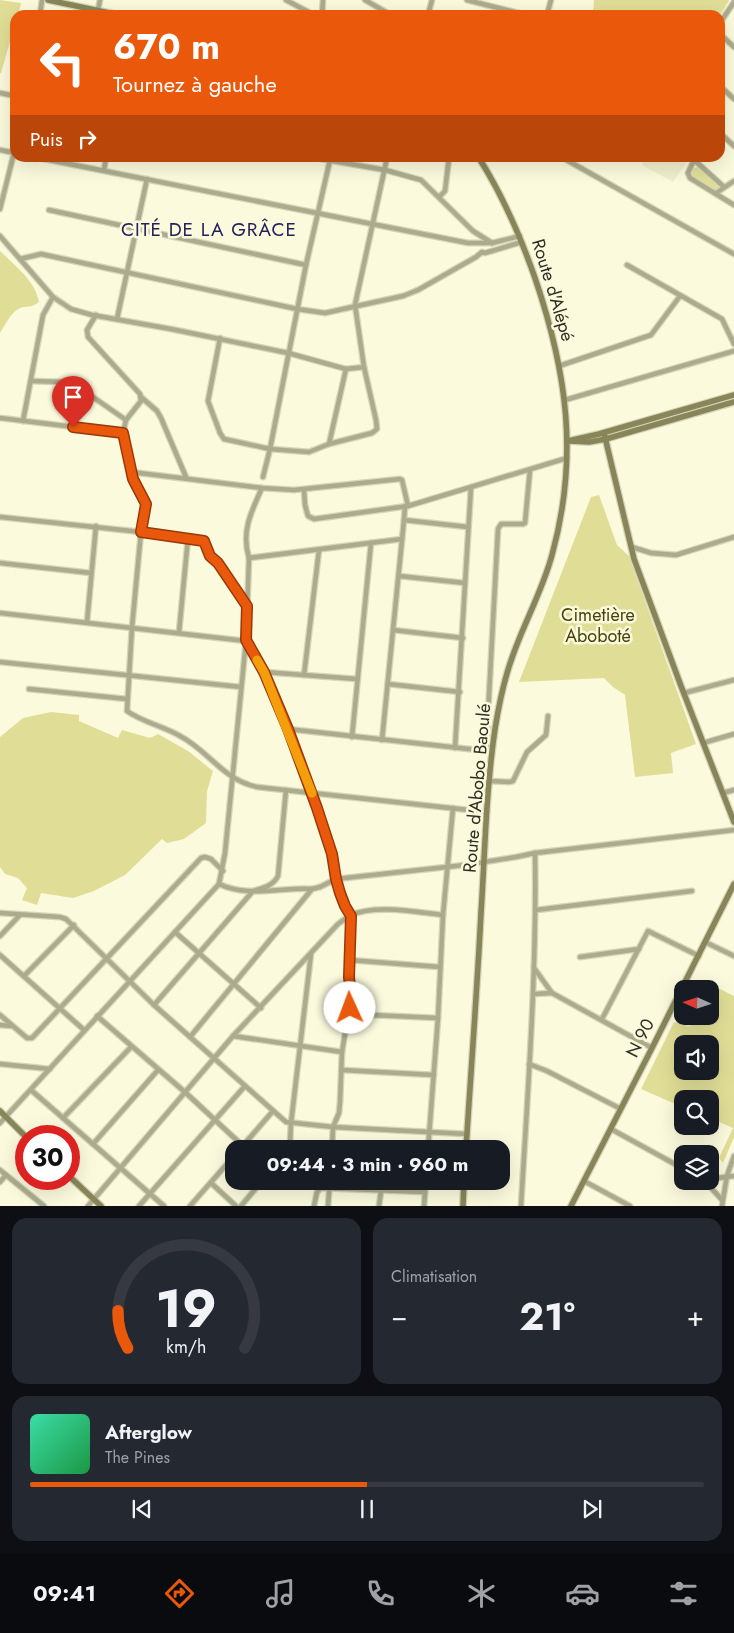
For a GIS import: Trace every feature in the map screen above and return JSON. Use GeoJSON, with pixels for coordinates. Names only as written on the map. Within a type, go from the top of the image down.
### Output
{"type":"FeatureCollection","features":[{"type":"Feature","properties":{"kind":"main road"},"geometry":{"type":"LineString","coordinates":[[48,0],[98,10]]}},
{"type":"Feature","properties":{"kind":"main road","name":"Route d'Alépé"},"geometry":{"type":"LineString","coordinates":[[481,162],[500,193],[521,239],[553,335],[565,400],[568,441]]}},
{"type":"Feature","properties":{"kind":"main road"},"geometry":{"type":"LineString","coordinates":[[605,436],[734,395]]}},
{"type":"Feature","properties":{"kind":"main road"},"geometry":{"type":"LineString","coordinates":[[568,441],[576,443],[734,402]]}},
{"type":"Feature","properties":{"kind":"main road"},"geometry":{"type":"LineString","coordinates":[[605,436],[636,564],[734,822]]}},
{"type":"Feature","properties":{"kind":"main road","name":"Route d'Abobo Baoulé"},"geometry":{"type":"LineString","coordinates":[[467,1140],[490,780],[489,751],[504,681],[546,576],[552,555],[559,523],[568,441]]}},
{"type":"Feature","properties":{"kind":"main road","name":"N 90"},"geometry":{"type":"LineString","coordinates":[[571,1206],[734,884]]}},
{"type":"Feature","properties":{"kind":"main road"},"geometry":{"type":"LineString","coordinates":[[0,1111],[15,1126]]}},
{"type":"Feature","properties":{"kind":"main road"},"geometry":{"type":"LineString","coordinates":[[80,1186],[101,1206]]}},
{"type":"Feature","properties":{"kind":"main road"},"geometry":{"type":"LineString","coordinates":[[462,1206],[463,1190]]}},
{"type":"Feature","properties":{"kind":"street"},"geometry":{"type":"LineString","coordinates":[[98,10],[100,0]]}},
{"type":"Feature","properties":{"kind":"street"},"geometry":{"type":"LineString","coordinates":[[286,0],[305,10]]}},
{"type":"Feature","properties":{"kind":"street"},"geometry":{"type":"LineString","coordinates":[[365,0],[372,2],[384,10]]}},
{"type":"Feature","properties":{"kind":"street"},"geometry":{"type":"LineString","coordinates":[[467,0],[506,10]]}},
{"type":"Feature","properties":{"kind":"street"},"geometry":{"type":"LineString","coordinates":[[725,15],[734,1]]}},
{"type":"Feature","properties":{"kind":"street"},"geometry":{"type":"LineString","coordinates":[[725,137],[734,146]]}},
{"type":"Feature","properties":{"kind":"street"},"geometry":{"type":"LineString","coordinates":[[0,209],[12,162]]}},
{"type":"Feature","properties":{"kind":"street"},"geometry":{"type":"LineString","coordinates":[[61,162],[473,243],[492,243],[521,239]]}},
{"type":"Feature","properties":{"kind":"street"},"geometry":{"type":"LineString","coordinates":[[104,170],[105,162]]}},
{"type":"Feature","properties":{"kind":"street"},"geometry":{"type":"LineString","coordinates":[[263,478],[306,265],[330,162]]}},
{"type":"Feature","properties":{"kind":"street"},"geometry":{"type":"LineString","coordinates":[[341,162],[385,170],[421,180],[473,231],[492,243],[496,249]]}},
{"type":"Feature","properties":{"kind":"street"},"geometry":{"type":"LineString","coordinates":[[220,338],[208,400],[220,433],[226,440],[270,449],[309,452],[329,444],[372,433],[377,429],[364,367],[355,305],[386,162]]}},
{"type":"Feature","properties":{"kind":"street"},"geometry":{"type":"LineString","coordinates":[[440,198],[445,191],[449,162]]}},
{"type":"Feature","properties":{"kind":"street"},"geometry":{"type":"LineString","coordinates":[[570,162],[734,254]]}},
{"type":"Feature","properties":{"kind":"street"},"geometry":{"type":"LineString","coordinates":[[692,162],[688,176],[734,204]]}},
{"type":"Feature","properties":{"kind":"street"},"geometry":{"type":"LineString","coordinates":[[696,162],[724,187]]}},
{"type":"Feature","properties":{"kind":"street"},"geometry":{"type":"LineString","coordinates":[[117,319],[147,180]]}},
{"type":"Feature","properties":{"kind":"street"},"geometry":{"type":"LineString","coordinates":[[716,193],[734,181]]}},
{"type":"Feature","properties":{"kind":"street"},"geometry":{"type":"LineString","coordinates":[[49,210],[306,265]]}},
{"type":"Feature","properties":{"kind":"street"},"geometry":{"type":"LineString","coordinates":[[0,236],[53,297],[71,309],[220,338],[346,368],[364,367]]}},
{"type":"Feature","properties":{"kind":"street"},"geometry":{"type":"LineString","coordinates":[[20,259],[41,254],[297,309],[325,313],[355,305],[389,300],[418,290],[482,252],[485,253],[521,239]]}},
{"type":"Feature","properties":{"kind":"street"},"geometry":{"type":"LineString","coordinates":[[473,243],[482,252]]}},
{"type":"Feature","properties":{"kind":"street"},"geometry":{"type":"LineString","coordinates":[[627,265],[722,319],[734,344]]}},
{"type":"Feature","properties":{"kind":"street"},"geometry":{"type":"LineString","coordinates":[[559,366],[651,335],[680,296]]}},
{"type":"Feature","properties":{"kind":"street"},"geometry":{"type":"LineString","coordinates":[[23,420],[43,315],[53,297]]}},
{"type":"Feature","properties":{"kind":"street"},"geometry":{"type":"LineString","coordinates":[[96,315],[86,330],[88,338],[162,418],[186,477]]}},
{"type":"Feature","properties":{"kind":"street"},"geometry":{"type":"LineString","coordinates":[[565,400],[734,351]]}},
{"type":"Feature","properties":{"kind":"street"},"geometry":{"type":"LineString","coordinates":[[329,444],[346,368]]}},
{"type":"Feature","properties":{"kind":"street"},"geometry":{"type":"LineString","coordinates":[[31,381],[63,382],[80,388],[126,420]]}},
{"type":"Feature","properties":{"kind":"street"},"geometry":{"type":"LineString","coordinates":[[141,397],[139,403],[126,420],[123,433],[131,472],[146,504],[141,532],[132,627],[126,709],[128,712],[181,736],[232,778],[247,785],[312,794],[487,812]]}},
{"type":"Feature","properties":{"kind":"street"},"geometry":{"type":"LineString","coordinates":[[0,418],[123,433]]}},
{"type":"Feature","properties":{"kind":"street"},"geometry":{"type":"LineString","coordinates":[[304,490],[306,512],[311,519],[406,506],[567,458]]}},
{"type":"Feature","properties":{"kind":"street"},"geometry":{"type":"LineString","coordinates":[[288,729],[489,751],[498,529],[501,524],[523,524],[525,522],[530,470]]}},
{"type":"Feature","properties":{"kind":"street"},"geometry":{"type":"LineString","coordinates":[[131,472],[186,477],[262,488],[304,490],[400,478],[402,480],[406,506],[382,740]]}},
{"type":"Feature","properties":{"kind":"street"},"geometry":{"type":"LineString","coordinates":[[455,748],[460,692],[470,487]]}},
{"type":"Feature","properties":{"kind":"street"},"geometry":{"type":"LineString","coordinates":[[0,1123],[220,884],[223,871],[246,640],[249,558],[245,536],[247,525],[262,488]]}},
{"type":"Feature","properties":{"kind":"street"},"geometry":{"type":"LineString","coordinates":[[0,517],[96,526],[205,542],[210,556],[218,563],[247,606]]}},
{"type":"Feature","properties":{"kind":"street"},"geometry":{"type":"LineString","coordinates":[[404,520],[468,527]]}},
{"type":"Feature","properties":{"kind":"street"},"geometry":{"type":"LineString","coordinates":[[87,622],[96,526]]}},
{"type":"Feature","properties":{"kind":"street"},"geometry":{"type":"LineString","coordinates":[[632,547],[652,553],[676,555],[734,537]]}},
{"type":"Feature","properties":{"kind":"street"},"geometry":{"type":"LineString","coordinates":[[180,632],[188,538]]}},
{"type":"Feature","properties":{"kind":"street"},"geometry":{"type":"LineString","coordinates":[[249,558],[402,539]]}},
{"type":"Feature","properties":{"kind":"street"},"geometry":{"type":"LineString","coordinates":[[352,737],[371,543]]}},
{"type":"Feature","properties":{"kind":"street"},"geometry":{"type":"LineString","coordinates":[[304,675],[319,550]]}},
{"type":"Feature","properties":{"kind":"street"},"geometry":{"type":"LineString","coordinates":[[0,564],[91,574]]}},
{"type":"Feature","properties":{"kind":"street"},"geometry":{"type":"LineString","coordinates":[[398,576],[465,584]]}},
{"type":"Feature","properties":{"kind":"street"},"geometry":{"type":"LineString","coordinates":[[0,613],[246,640]]}},
{"type":"Feature","properties":{"kind":"street"},"geometry":{"type":"LineString","coordinates":[[393,630],[462,638]]}},
{"type":"Feature","properties":{"kind":"street"},"geometry":{"type":"LineString","coordinates":[[246,640],[264,672],[288,729],[332,854],[336,879],[345,906],[351,916],[349,960],[351,997],[342,1052],[339,1113],[333,1127],[332,1140]]}},
{"type":"Feature","properties":{"kind":"street"},"geometry":{"type":"LineString","coordinates":[[0,662],[241,687]]}},
{"type":"Feature","properties":{"kind":"street"},"geometry":{"type":"LineString","coordinates":[[264,672],[357,679]]}},
{"type":"Feature","properties":{"kind":"street"},"geometry":{"type":"LineString","coordinates":[[684,693],[734,680]]}},
{"type":"Feature","properties":{"kind":"street"},"geometry":{"type":"LineString","coordinates":[[388,684],[460,692]]}},
{"type":"Feature","properties":{"kind":"street"},"geometry":{"type":"LineString","coordinates":[[29,689],[127,698]]}},
{"type":"Feature","properties":{"kind":"street"},"geometry":{"type":"LineString","coordinates":[[490,780],[513,781],[528,752],[546,735],[548,716]]}},
{"type":"Feature","properties":{"kind":"street"},"geometry":{"type":"LineString","coordinates":[[703,743],[734,734]]}},
{"type":"Feature","properties":{"kind":"street"},"geometry":{"type":"LineString","coordinates":[[154,1005],[253,891],[272,885],[278,876],[286,790]]}},
{"type":"Feature","properties":{"kind":"street"},"geometry":{"type":"LineString","coordinates":[[723,793],[734,790]]}},
{"type":"Feature","properties":{"kind":"street"},"geometry":{"type":"LineString","coordinates":[[429,1140],[438,1018],[442,915],[448,867],[452,808]]}},
{"type":"Feature","properties":{"kind":"street"},"geometry":{"type":"LineString","coordinates":[[220,884],[235,890],[253,891],[297,888],[312,889],[336,879],[448,867],[516,857],[535,852],[734,830]]}},
{"type":"Feature","properties":{"kind":"street"},"geometry":{"type":"LineString","coordinates":[[521,1206],[533,994],[536,910],[535,852]]}},
{"type":"Feature","properties":{"kind":"street"},"geometry":{"type":"LineString","coordinates":[[0,1015],[11,1026],[30,1039],[108,959],[201,858],[205,856],[211,859],[223,871]]}},
{"type":"Feature","properties":{"kind":"street"},"geometry":{"type":"LineString","coordinates":[[190,1037],[312,889]]}},
{"type":"Feature","properties":{"kind":"street"},"geometry":{"type":"LineString","coordinates":[[536,910],[692,891]]}},
{"type":"Feature","properties":{"kind":"street"},"geometry":{"type":"LineString","coordinates":[[88,1206],[233,1036],[338,924],[351,916],[382,910],[401,910],[442,915]]}},
{"type":"Feature","properties":{"kind":"street"},"geometry":{"type":"LineString","coordinates":[[0,914],[60,917],[66,919],[154,1005],[286,1122],[333,1127],[467,1134]]}},
{"type":"Feature","properties":{"kind":"street"},"geometry":{"type":"LineString","coordinates":[[0,936],[20,914]]}},
{"type":"Feature","properties":{"kind":"street"},"geometry":{"type":"LineString","coordinates":[[24,976],[74,925]]}},
{"type":"Feature","properties":{"kind":"street"},"geometry":{"type":"LineString","coordinates":[[602,1019],[648,930],[699,956]]}},
{"type":"Feature","properties":{"kind":"street"},"geometry":{"type":"LineString","coordinates":[[175,932],[261,1008]]}},
{"type":"Feature","properties":{"kind":"street"},"geometry":{"type":"LineString","coordinates":[[705,942],[734,956]]}},
{"type":"Feature","properties":{"kind":"street"},"geometry":{"type":"LineString","coordinates":[[580,956],[639,949]]}},
{"type":"Feature","properties":{"kind":"street"},"geometry":{"type":"LineString","coordinates":[[290,1140],[311,953]]}},
{"type":"Feature","properties":{"kind":"street"},"geometry":{"type":"LineString","coordinates":[[0,955],[84,1030]]}},
{"type":"Feature","properties":{"kind":"street"},"geometry":{"type":"LineString","coordinates":[[349,960],[440,967]]}},
{"type":"Feature","properties":{"kind":"street"},"geometry":{"type":"LineString","coordinates":[[534,968],[552,993],[652,1048]]}},
{"type":"Feature","properties":{"kind":"street"},"geometry":{"type":"LineString","coordinates":[[533,994],[552,993]]}},
{"type":"Feature","properties":{"kind":"street"},"geometry":{"type":"LineString","coordinates":[[349,1014],[438,1018]]}},
{"type":"Feature","properties":{"kind":"street"},"geometry":{"type":"LineString","coordinates":[[97,1016],[215,1119],[235,1140]]}},
{"type":"Feature","properties":{"kind":"street"},"geometry":{"type":"LineString","coordinates":[[0,1025],[11,1026]]}},
{"type":"Feature","properties":{"kind":"street"},"geometry":{"type":"LineString","coordinates":[[233,1036],[342,1052]]}},
{"type":"Feature","properties":{"kind":"street"},"geometry":{"type":"LineString","coordinates":[[63,1118],[131,1047]]}},
{"type":"Feature","properties":{"kind":"street"},"geometry":{"type":"LineString","coordinates":[[0,1064],[50,1069]]}},
{"type":"Feature","properties":{"kind":"street"},"geometry":{"type":"LineString","coordinates":[[529,1064],[547,1071],[621,1109]]}},
{"type":"Feature","properties":{"kind":"street"},"geometry":{"type":"LineString","coordinates":[[93,1144],[158,1070]]}},
{"type":"Feature","properties":{"kind":"street"},"geometry":{"type":"LineString","coordinates":[[342,1070],[434,1075]]}},
{"type":"Feature","properties":{"kind":"street"},"geometry":{"type":"LineString","coordinates":[[139,1206],[245,1086]]}},
{"type":"Feature","properties":{"kind":"street"},"geometry":{"type":"LineString","coordinates":[[31,1090],[164,1206]]}},
{"type":"Feature","properties":{"kind":"street"},"geometry":{"type":"LineString","coordinates":[[248,1140],[272,1111]]}},
{"type":"Feature","properties":{"kind":"street"},"geometry":{"type":"LineString","coordinates":[[611,1129],[674,1164]]}},
{"type":"Feature","properties":{"kind":"street"},"geometry":{"type":"LineString","coordinates":[[722,1203],[727,1176],[734,1156]]}},
{"type":"Feature","properties":{"kind":"street"},"geometry":{"type":"LineString","coordinates":[[190,1206],[225,1167]]}},
{"type":"Feature","properties":{"kind":"street"},"geometry":{"type":"LineString","coordinates":[[0,1170],[44,1206]]}},
{"type":"Feature","properties":{"kind":"street"},"geometry":{"type":"LineString","coordinates":[[0,1182],[6,1175]]}},
{"type":"Feature","properties":{"kind":"street"},"geometry":{"type":"LineString","coordinates":[[719,1177],[734,1176]]}},
{"type":"Feature","properties":{"kind":"street"},"geometry":{"type":"LineString","coordinates":[[584,1181],[630,1206]]}},
{"type":"Feature","properties":{"kind":"street"},"geometry":{"type":"LineString","coordinates":[[211,1183],[236,1206]]}},
{"type":"Feature","properties":{"kind":"street"},"geometry":{"type":"LineString","coordinates":[[241,1206],[254,1190]]}},
{"type":"Feature","properties":{"kind":"street"},"geometry":{"type":"LineString","coordinates":[[314,1206],[319,1190]]}},
{"type":"Feature","properties":{"kind":"street"},"geometry":{"type":"LineString","coordinates":[[328,1206],[330,1190]]}},
{"type":"Feature","properties":{"kind":"street"},"geometry":{"type":"LineString","coordinates":[[368,1190],[425,1192],[424,1206]]}},
{"type":"Feature","properties":{"kind":"street"},"geometry":{"type":"LineString","coordinates":[[712,1190],[722,1203]]}},
{"type":"Feature","properties":{"kind":"street"},"geometry":{"type":"LineString","coordinates":[[379,1206],[381,1191]]}},
{"type":"Feature","properties":{"kind":"street"},"geometry":{"type":"LineString","coordinates":[[614,1206],[615,1197]]}},
{"type":"Feature","properties":{"kind":"shaded area"},"geometry":{"type":"Polygon","coordinates":[[[644,162],[687,162],[673,182],[642,165],[644,162]]]}},
{"type":"Feature","properties":{"kind":"green space"},"geometry":{"type":"Polygon","coordinates":[[[0,0],[21,3],[19,10],[10,10],[10,42],[0,73],[0,0]]]}},
{"type":"Feature","properties":{"kind":"green space"},"geometry":{"type":"Polygon","coordinates":[[[594,0],[729,0],[723,10],[593,10],[594,0]]]}},
{"type":"Feature","properties":{"kind":"green space"},"geometry":{"type":"Polygon","coordinates":[[[698,167],[721,187],[715,191],[690,177],[694,168],[698,167]]]}},
{"type":"Feature","properties":{"kind":"green space"},"geometry":{"type":"Polygon","coordinates":[[[0,251],[29,280],[39,302],[14,312],[0,333],[0,251]]]}},
{"type":"Feature","properties":{"kind":"green space","name":"Cimetière Aboboté"},"geometry":{"type":"Polygon","coordinates":[[[599,495],[617,545],[629,556],[696,744],[671,753],[673,773],[635,777],[625,695],[604,678],[519,682],[591,497],[599,495]]]}},
{"type":"Feature","properties":{"kind":"green space"},"geometry":{"type":"Polygon","coordinates":[[[51,712],[79,715],[79,721],[118,738],[122,730],[150,738],[158,734],[188,751],[213,771],[207,791],[206,823],[184,839],[167,843],[162,839],[125,875],[94,891],[73,898],[41,893],[37,905],[22,900],[27,888],[18,878],[5,874],[0,867],[0,737],[23,718],[51,712]]]}},
{"type":"Feature","properties":{"kind":"green space"},"geometry":{"type":"Polygon","coordinates":[[[719,988],[734,996],[734,1137],[723,1163],[719,1158],[733,1128],[719,1122],[719,1090],[674,1090],[674,1103],[641,1089],[674,1022],[674,1025],[692,1027],[689,1025],[719,1025],[719,988]]]}},
{"type":"Feature","properties":{"kind":"slow traffic"},"geometry":{"type":"LineString","coordinates":[[257,660],[288,729],[312,793]]}},
{"type":"Feature","properties":{"kind":"district","name":"CITÉ DE LA GRÂCE"},"geometry":{"type":"Point","coordinates":[209,229]}},
{"type":"Feature","properties":{"kind":"route"},"geometry":{"type":"LineString","coordinates":[[73,427],[123,433],[133,479],[146,504],[141,532],[204,541],[208,553],[218,563],[247,606],[246,640],[264,672],[288,729],[332,854],[340,893],[351,916],[350,1008]]}}]}
